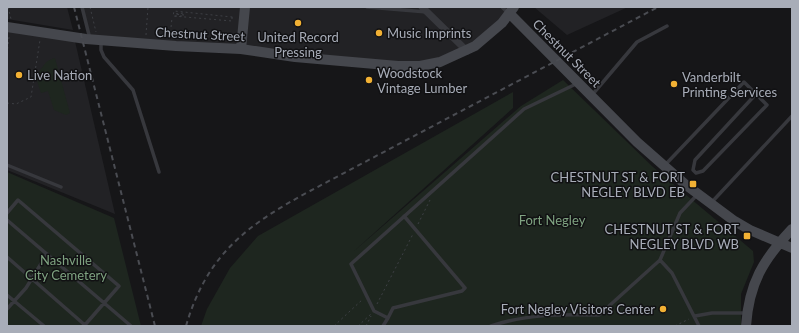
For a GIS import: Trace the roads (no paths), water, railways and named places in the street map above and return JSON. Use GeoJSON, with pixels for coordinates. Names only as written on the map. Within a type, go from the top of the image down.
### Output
{"type":"FeatureCollection","features":[{"type":"Feature","properties":{"kind":"street"},"geometry":{"type":"LineString","coordinates":[[241,49],[245,7]]}},
{"type":"Feature","properties":{"kind":"street"},"geometry":{"type":"LineString","coordinates":[[425,10],[467,51]]}},
{"type":"Feature","properties":{"kind":"street","name":"Chestnut Street"},"geometry":{"type":"LineString","coordinates":[[9,27],[176,46],[241,49],[296,57],[398,66],[420,66],[440,62],[467,51],[486,39],[512,11],[530,34],[637,142],[664,166],[710,204],[750,230],[792,248]]}},
{"type":"Feature","properties":{"kind":"street"},"geometry":{"type":"LineString","coordinates":[[746,326],[751,293],[758,274],[771,252],[792,229]]}},
{"type":"Feature","properties":{"kind":"lane"},"geometry":{"type":"LineString","coordinates":[[82,7],[104,57],[133,90],[159,172]]}},
{"type":"Feature","properties":{"kind":"lane"},"geometry":{"type":"LineString","coordinates":[[367,7],[425,10]]}},
{"type":"Feature","properties":{"kind":"lane"},"geometry":{"type":"LineString","coordinates":[[502,7],[512,11]]}},
{"type":"Feature","properties":{"kind":"lane"},"geometry":{"type":"LineString","coordinates":[[592,96],[637,42],[667,26]]}},
{"type":"Feature","properties":{"kind":"lane"},"geometry":{"type":"LineString","coordinates":[[388,318],[374,311],[351,264],[524,109],[577,81]]}},
{"type":"Feature","properties":{"kind":"lane"},"geometry":{"type":"LineString","coordinates":[[664,166],[744,82],[756,94],[767,105],[703,172],[696,173],[693,170],[695,160],[756,94]]}},
{"type":"Feature","properties":{"kind":"lane"},"geometry":{"type":"LineString","coordinates":[[710,204],[792,116]]}},
{"type":"Feature","properties":{"kind":"lane"},"geometry":{"type":"LineString","coordinates":[[7,165],[60,187]]}},
{"type":"Feature","properties":{"kind":"lane"},"geometry":{"type":"LineString","coordinates":[[491,326],[512,319],[537,316],[599,315],[660,260],[680,213],[698,194]]}},
{"type":"Feature","properties":{"kind":"lane"},"geometry":{"type":"LineString","coordinates":[[7,213],[18,200],[119,286],[85,326],[7,257]]}},
{"type":"Feature","properties":{"kind":"lane"},"geometry":{"type":"LineString","coordinates":[[383,326],[393,308],[462,291],[466,288],[404,216]]}},
{"type":"Feature","properties":{"kind":"lane"},"geometry":{"type":"LineString","coordinates":[[7,220],[131,326]]}},
{"type":"Feature","properties":{"kind":"lane"},"geometry":{"type":"LineString","coordinates":[[7,309],[32,279],[47,254]]}},
{"type":"Feature","properties":{"kind":"lane"},"geometry":{"type":"LineString","coordinates":[[660,260],[672,273],[699,326]]}},
{"type":"Feature","properties":{"kind":"lane"},"geometry":{"type":"LineString","coordinates":[[7,295],[44,326]]}},
{"type":"Feature","properties":{"kind":"lane"},"geometry":{"type":"LineString","coordinates":[[695,316],[712,313],[747,313]]}},
{"type":"Feature","properties":{"kind":"railway"},"geometry":{"type":"LineString","coordinates":[[74,7],[155,326]]}},
{"type":"Feature","properties":{"kind":"railway"},"geometry":{"type":"LineString","coordinates":[[186,326],[205,279],[218,261],[232,244],[267,216],[310,191],[658,7]]}},
{"type":"Feature","properties":{"kind":"place","name":"United Record Pressing"},"geometry":{"type":"Point","coordinates":[298,23]}},
{"type":"Feature","properties":{"kind":"place","name":"Music Imprints"},"geometry":{"type":"Point","coordinates":[379,33]}},
{"type":"Feature","properties":{"kind":"place","name":"Live Nation"},"geometry":{"type":"Point","coordinates":[19,75]}},
{"type":"Feature","properties":{"kind":"place","name":"Woodstock Vintage Lumber"},"geometry":{"type":"Point","coordinates":[369,80]}},
{"type":"Feature","properties":{"kind":"place","name":"Vanderbilt Printing Services"},"geometry":{"type":"Point","coordinates":[674,84]}},
{"type":"Feature","properties":{"kind":"place","name":"CHESTNUT ST & FORT NEGLEY BLVD EB"},"geometry":{"type":"Point","coordinates":[693,184]}},
{"type":"Feature","properties":{"kind":"place","name":"CHESTNUT ST & FORT NEGLEY BLVD WB"},"geometry":{"type":"Point","coordinates":[747,236]}},
{"type":"Feature","properties":{"kind":"place","name":"Fort Negley Visitors Center"},"geometry":{"type":"Point","coordinates":[663,309]}},
{"type":"Feature","properties":{"kind":"park label","name":"Fort Negley"},"geometry":{"type":"Point","coordinates":[552,220]}},
{"type":"Feature","properties":{"kind":"park label","name":"Nashville City Cemetery"},"geometry":{"type":"Point","coordinates":[66,268]}}]}
